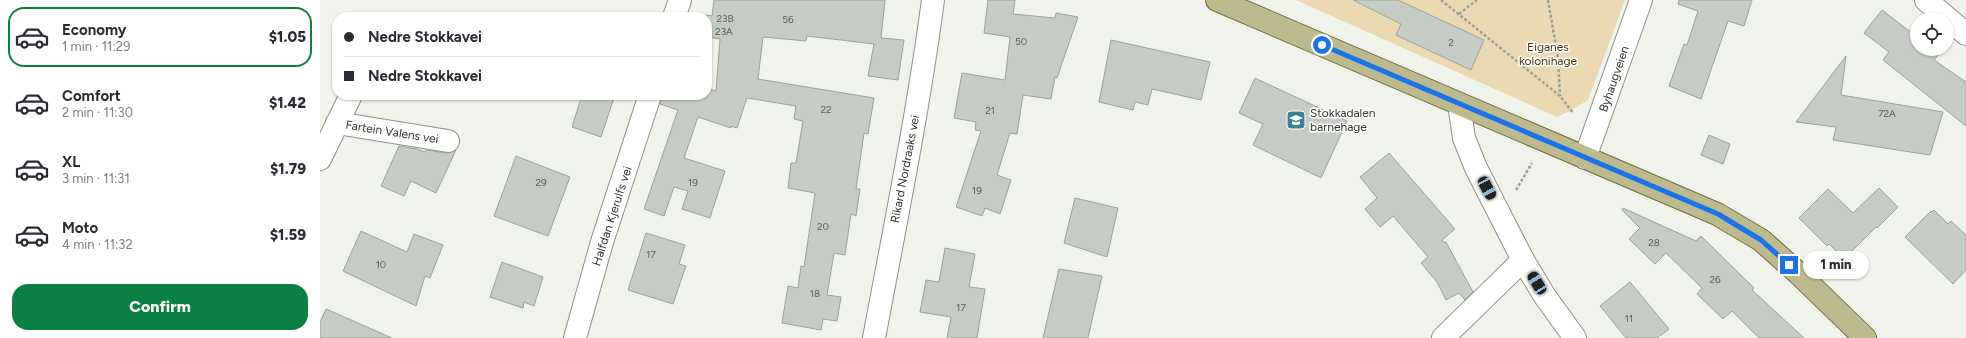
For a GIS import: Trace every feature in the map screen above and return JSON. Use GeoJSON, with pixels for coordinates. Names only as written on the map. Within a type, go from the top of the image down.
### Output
{"type":"FeatureCollection","features":[{"type":"Feature","properties":{"kind":"main road"},"geometry":{"type":"LineString","coordinates":[[1217,0],[1718,214],[1761,240],[1798,273],[1865,338]]}},
{"type":"Feature","properties":{"kind":"street"},"geometry":{"type":"LineString","coordinates":[[676,12],[680,0]]}},
{"type":"Feature","properties":{"kind":"street","name":"Rikard Nordraaks vei"},"geometry":{"type":"LineString","coordinates":[[874,338],[908,158],[925,59],[933,0]]}},
{"type":"Feature","properties":{"kind":"street","name":"Byhaugveien"},"geometry":{"type":"LineString","coordinates":[[1585,158],[1641,0]]}},
{"type":"Feature","properties":{"kind":"street"},"geometry":{"type":"LineString","coordinates":[[1926,0],[1966,34]]}},
{"type":"Feature","properties":{"kind":"street","name":"Fartein Valens vei"},"geometry":{"type":"LineString","coordinates":[[320,159],[348,100]]}},
{"type":"Feature","properties":{"kind":"street","name":"Halfdan Kjerulfs vei"},"geometry":{"type":"LineString","coordinates":[[578,338],[602,242],[648,100]]}},
{"type":"Feature","properties":{"kind":"street"},"geometry":{"type":"LineString","coordinates":[[1459,104],[1464,138],[1476,168],[1523,260],[1544,295],[1575,338]]}},
{"type":"Feature","properties":{"kind":"street","name":"Fartein Valens vei"},"geometry":{"type":"LineString","coordinates":[[337,123],[448,140]]}},
{"type":"Feature","properties":{"kind":"street"},"geometry":{"type":"LineString","coordinates":[[1443,338],[1523,260]]}},
{"type":"Feature","properties":{"kind":"path"},"geometry":{"type":"LineString","coordinates":[[1440,0],[1560,96],[1572,110],[1575,117]]}},
{"type":"Feature","properties":{"kind":"path"},"geometry":{"type":"LineString","coordinates":[[1459,14],[1477,0]]}},
{"type":"Feature","properties":{"kind":"path"},"geometry":{"type":"LineString","coordinates":[[1548,0],[1558,58],[1560,96]]}},
{"type":"Feature","properties":{"kind":"green space","name":"Eiganes kolonihage"},"geometry":{"type":"Polygon","coordinates":[[[1296,0],[1625,0],[1588,100],[1557,117],[1296,0]]]}},
{"type":"Feature","properties":{"kind":"building"},"geometry":{"type":"Polygon","coordinates":[[[714,0],[885,0],[881,38],[904,40],[898,80],[868,76],[874,44],[807,36],[806,41],[763,37],[758,79],[874,98],[868,134],[864,133],[856,189],[860,189],[856,216],[851,214],[845,255],[834,253],[827,295],[841,297],[837,321],[823,319],[821,330],[782,323],[788,286],[798,288],[801,266],[804,267],[815,193],[788,188],[791,163],[796,163],[803,121],[794,119],[796,106],[747,98],[737,128],[731,126],[731,128],[698,117],[684,158],[725,171],[710,218],[682,209],[688,191],[674,187],[664,216],[644,209],[678,110],[660,104],[661,100],[712,100],[712,90],[716,91],[720,39],[712,38],[714,0]]]}},
{"type":"Feature","properties":{"kind":"building"},"geometry":{"type":"Polygon","coordinates":[[[988,0],[1015,0],[1013,14],[1055,18],[1056,13],[1078,17],[1057,78],[1055,77],[1051,99],[1023,95],[1017,134],[1010,133],[997,175],[1011,180],[1000,214],[985,208],[982,216],[956,207],[981,131],[975,130],[976,122],[954,118],[962,73],[1005,80],[1010,37],[984,33],[988,0]]]}},
{"type":"Feature","properties":{"kind":"building"},"geometry":{"type":"Polygon","coordinates":[[[1353,0],[1398,0],[1484,40],[1471,70],[1396,35],[1401,24],[1353,0]]]}},
{"type":"Feature","properties":{"kind":"building"},"geometry":{"type":"Polygon","coordinates":[[[1679,0],[1752,0],[1744,26],[1728,21],[1701,99],[1669,86],[1684,44],[1687,45],[1698,11],[1678,4],[1679,0]]]}},
{"type":"Feature","properties":{"kind":"building"},"geometry":{"type":"Polygon","coordinates":[[[1882,10],[1910,32],[1910,56],[1937,56],[1934,60],[1966,82],[1966,126],[1883,60],[1889,52],[1864,33],[1882,10]]]}},
{"type":"Feature","properties":{"kind":"building"},"geometry":{"type":"Polygon","coordinates":[[[1111,40],[1210,62],[1201,100],[1152,89],[1148,105],[1135,102],[1133,110],[1099,102],[1111,40]]]}},
{"type":"Feature","properties":{"kind":"building"},"geometry":{"type":"Polygon","coordinates":[[[1846,56],[1841,95],[1943,112],[1930,155],[1833,140],[1836,127],[1796,122],[1846,56]]]}},
{"type":"Feature","properties":{"kind":"building"},"geometry":{"type":"Polygon","coordinates":[[[1255,78],[1347,121],[1321,178],[1253,145],[1263,124],[1239,113],[1255,78]]]}},
{"type":"Feature","properties":{"kind":"building"},"geometry":{"type":"Polygon","coordinates":[[[580,100],[613,100],[601,137],[572,127],[580,100]]]}},
{"type":"Feature","properties":{"kind":"building"},"geometry":{"type":"Polygon","coordinates":[[[1709,135],[1730,144],[1723,164],[1701,155],[1709,135]]]}},
{"type":"Feature","properties":{"kind":"building"},"geometry":{"type":"Polygon","coordinates":[[[399,146],[425,152],[426,150],[446,153],[456,150],[436,193],[411,181],[404,196],[381,186],[399,146]]]}},
{"type":"Feature","properties":{"kind":"building"},"geometry":{"type":"Polygon","coordinates":[[[1389,153],[1455,229],[1442,240],[1445,243],[1446,242],[1473,292],[1465,300],[1459,293],[1446,300],[1437,282],[1421,263],[1428,257],[1393,216],[1380,227],[1365,209],[1377,198],[1360,177],[1389,153]]]}},
{"type":"Feature","properties":{"kind":"building"},"geometry":{"type":"Polygon","coordinates":[[[516,156],[570,177],[548,236],[494,216],[516,156]]]}},
{"type":"Feature","properties":{"kind":"building"},"geometry":{"type":"Polygon","coordinates":[[[1879,188],[1898,207],[1844,259],[1829,244],[1827,246],[1799,218],[1828,189],[1853,213],[1879,188]]]}},
{"type":"Feature","properties":{"kind":"building"},"geometry":{"type":"Polygon","coordinates":[[[1075,198],[1118,208],[1107,257],[1064,243],[1075,198]]]}},
{"type":"Feature","properties":{"kind":"building"},"geometry":{"type":"Polygon","coordinates":[[[1623,208],[1696,241],[1701,236],[1754,288],[1752,290],[1804,338],[1759,338],[1732,311],[1723,319],[1697,294],[1702,288],[1666,253],[1655,264],[1629,239],[1640,228],[1622,210],[1623,208]]]}},
{"type":"Feature","properties":{"kind":"building"},"geometry":{"type":"Polygon","coordinates":[[[1934,210],[1948,224],[1951,221],[1966,235],[1966,270],[1953,284],[1905,237],[1931,211],[1932,212],[1934,210]]]}},
{"type":"Feature","properties":{"kind":"building"},"geometry":{"type":"Polygon","coordinates":[[[361,231],[407,252],[414,234],[443,245],[430,278],[425,276],[416,306],[343,271],[361,231]]]}},
{"type":"Feature","properties":{"kind":"building"},"geometry":{"type":"Polygon","coordinates":[[[646,233],[685,245],[679,264],[686,266],[673,304],[628,290],[646,233]]]}},
{"type":"Feature","properties":{"kind":"building"},"geometry":{"type":"Polygon","coordinates":[[[945,248],[975,254],[969,287],[985,289],[977,338],[947,338],[951,317],[920,312],[926,280],[939,282],[945,248]]]}},
{"type":"Feature","properties":{"kind":"building"},"geometry":{"type":"Polygon","coordinates":[[[502,262],[543,277],[534,306],[524,302],[523,308],[490,297],[502,262]]]}},
{"type":"Feature","properties":{"kind":"building"},"geometry":{"type":"Polygon","coordinates":[[[1059,269],[1102,276],[1088,338],[1043,338],[1059,269]]]}},
{"type":"Feature","properties":{"kind":"building"},"geometry":{"type":"Polygon","coordinates":[[[1630,282],[1669,329],[1657,338],[1626,338],[1600,306],[1630,282]]]}},
{"type":"Feature","properties":{"kind":"building"},"geometry":{"type":"Polygon","coordinates":[[[326,309],[392,338],[320,338],[320,322],[326,309]]]}},
{"type":"Feature","properties":{"kind":"place","name":"Stokkadalen barnehage"},"geometry":{"type":"Point","coordinates":[1296,120]}},
{"type":"Feature","properties":{"kind":"route"},"geometry":{"type":"LineString","coordinates":[[1322,45],[1718,214],[1761,240],[1789,265]]}}]}
